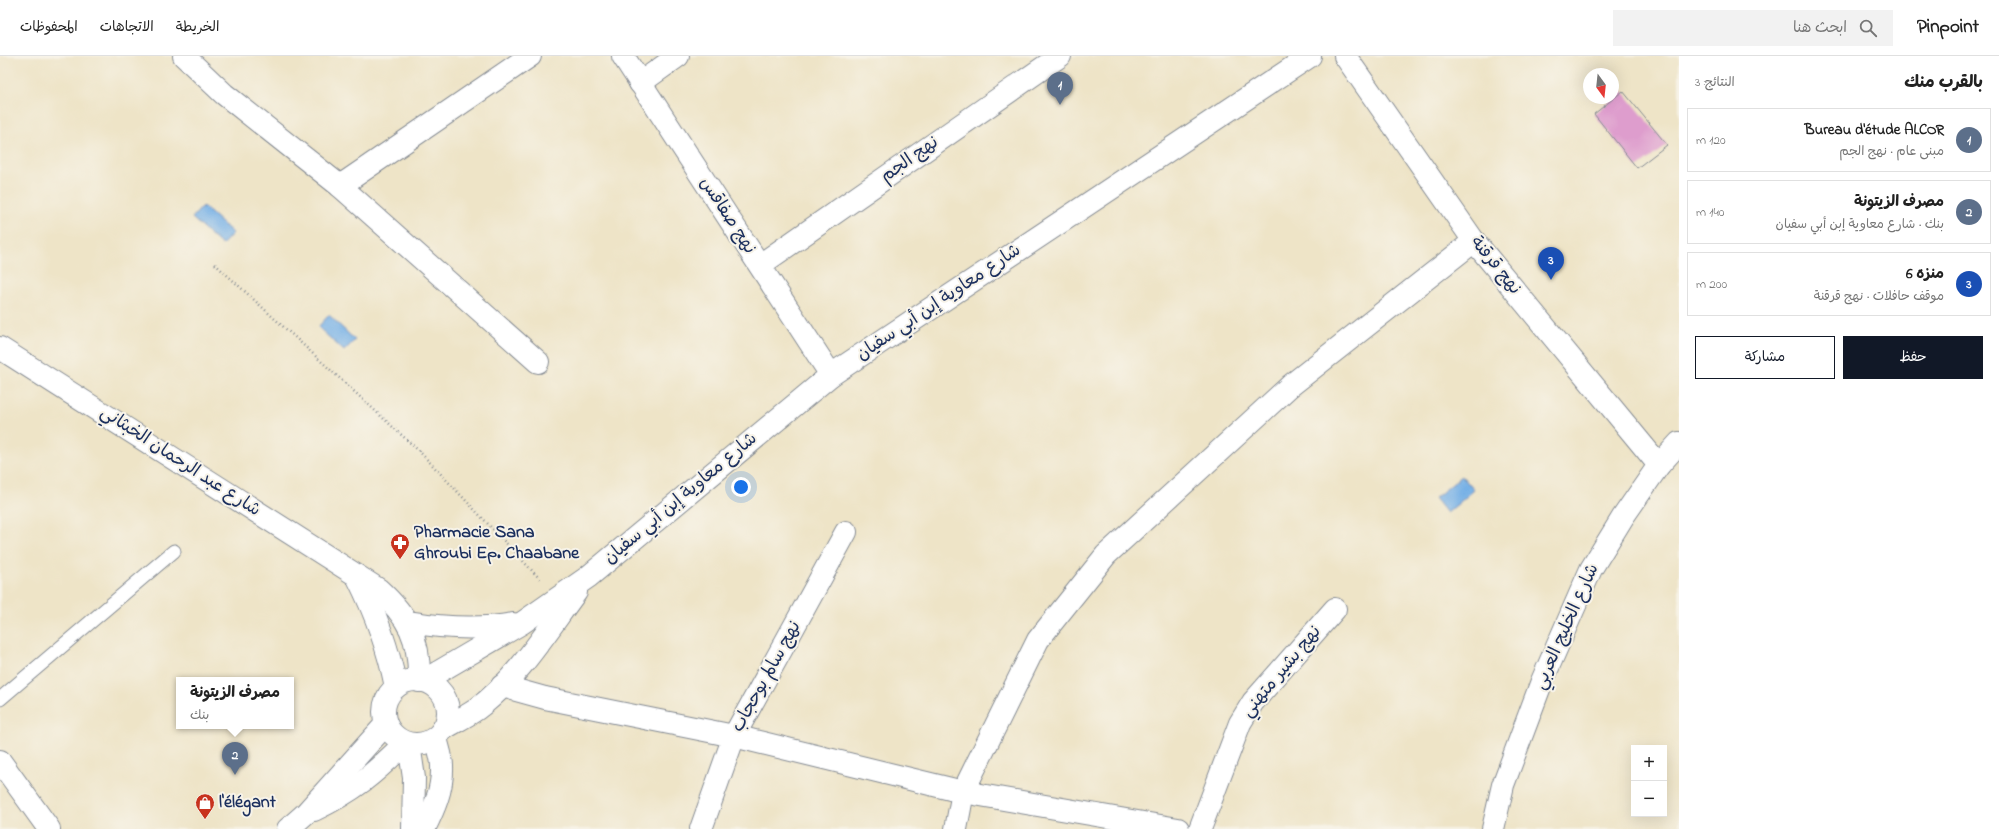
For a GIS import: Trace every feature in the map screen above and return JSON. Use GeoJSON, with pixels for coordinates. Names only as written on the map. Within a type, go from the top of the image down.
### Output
{"type":"FeatureCollection","features":[{"type":"Feature","properties":{"kind":"street"},"geometry":{"type":"LineString","coordinates":[[184,56],[224,94],[340,186],[538,362]]}},
{"type":"Feature","properties":{"kind":"street"},"geometry":{"type":"LineString","coordinates":[[340,186],[530,56]]}},
{"type":"Feature","properties":{"kind":"street","name":"نهج صفاقس"},"geometry":{"type":"LineString","coordinates":[[623,56],[832,375]]}},
{"type":"Feature","properties":{"kind":"street"},"geometry":{"type":"LineString","coordinates":[[640,83],[678,56]]}},
{"type":"Feature","properties":{"kind":"street","name":"نهج الجم"},"geometry":{"type":"LineString","coordinates":[[760,265],[1060,56]]}},
{"type":"Feature","properties":{"kind":"street","name":"شارع معاوية إبن أبي سفيان"},"geometry":{"type":"LineString","coordinates":[[396,687],[411,680],[421,681],[522,622],[558,598],[588,577],[832,375],[1310,56]]}},
{"type":"Feature","properties":{"kind":"street","name":"نهج قرقنة"},"geometry":{"type":"LineString","coordinates":[[1345,56],[1474,241],[1659,465]]}},
{"type":"Feature","properties":{"kind":"street"},"geometry":{"type":"LineString","coordinates":[[956,829],[963,792],[1038,640],[1106,555],[1290,386],[1474,241]]}},
{"type":"Feature","properties":{"kind":"street","name":"شارع عبد الرحمان الخبثاني"},"geometry":{"type":"LineString","coordinates":[[0,348],[229,492],[358,578],[378,589],[395,604],[408,622],[416,641],[420,661],[421,681]]}},
{"type":"Feature","properties":{"kind":"street","name":"شارع الخليج العربي"},"geometry":{"type":"LineString","coordinates":[[1493,829],[1503,785],[1542,681],[1591,569],[1623,517],[1659,465],[1679,443]]}},
{"type":"Feature","properties":{"kind":"street","name":"نهج سالم بوحجاب"},"geometry":{"type":"LineString","coordinates":[[701,829],[734,736],[846,532]]}},
{"type":"Feature","properties":{"kind":"street","name":"شارع معاوية إبن أبي سفيان"},"geometry":{"type":"LineString","coordinates":[[407,743],[423,744],[477,709],[502,686],[522,664],[588,577]]}},
{"type":"Feature","properties":{"kind":"street"},"geometry":{"type":"LineString","coordinates":[[358,578],[375,612],[388,649],[396,687],[386,700],[384,712],[386,724],[394,735],[407,743],[414,778],[413,829]]}},
{"type":"Feature","properties":{"kind":"street","name":"نهج بشير متهني"},"geometry":{"type":"LineString","coordinates":[[1200,829],[1240,723],[1253,702],[1336,609]]}},
{"type":"Feature","properties":{"kind":"street"},"geometry":{"type":"LineString","coordinates":[[408,622],[437,627],[465,628],[494,627],[522,622]]}},
{"type":"Feature","properties":{"kind":"street"},"geometry":{"type":"LineString","coordinates":[[421,681],[432,684],[440,691],[446,700],[448,710],[448,720],[440,733],[442,765],[437,801],[424,829]]}},
{"type":"Feature","properties":{"kind":"street"},"geometry":{"type":"LineString","coordinates":[[502,686],[545,698],[734,736],[963,792],[1178,829]]}},
{"type":"Feature","properties":{"kind":"street"},"geometry":{"type":"LineString","coordinates":[[288,829],[305,814],[386,724]]}},
{"type":"Feature","properties":{"kind":"street"},"geometry":{"type":"LineString","coordinates":[[305,814],[343,797],[376,772],[407,743]]}},
{"type":"Feature","properties":{"kind":"street"},"geometry":{"type":"LineString","coordinates":[[0,761],[49,829]]}},
{"type":"Feature","properties":{"kind":"lane"},"geometry":{"type":"LineString","coordinates":[[0,699],[174,552]]}},
{"type":"Feature","properties":{"kind":"path"},"geometry":{"type":"LineString","coordinates":[[215,264],[420,451],[558,598]]}},
{"type":"Feature","properties":{"kind":"water"},"geometry":{"type":"Polygon","coordinates":[[[203,206],[233,233],[222,245],[192,218],[203,206]]]}},
{"type":"Feature","properties":{"kind":"water"},"geometry":{"type":"Polygon","coordinates":[[[329,315],[355,340],[344,351],[318,327],[329,315]]]}},
{"type":"Feature","properties":{"kind":"water"},"geometry":{"type":"Polygon","coordinates":[[[1462,476],[1474,490],[1447,513],[1435,498],[1462,476]]]}},
{"type":"Feature","properties":{"kind":"building"},"geometry":{"type":"Polygon","coordinates":[[[1623,91],[1667,145],[1637,168],[1594,114],[1607,104],[1619,104],[1619,94],[1623,91]]]}},
{"type":"Feature","properties":{"kind":"place","name":"Bureau d'étude ALCOR"},"geometry":{"type":"Point","coordinates":[1060,105]}},
{"type":"Feature","properties":{"kind":"place","name":"منزه 6"},"geometry":{"type":"Point","coordinates":[1551,280]}},
{"type":"Feature","properties":{"kind":"place","name":"Pharmacie Sana Ghroubi Ep. Chaabane"},"geometry":{"type":"Point","coordinates":[400,560]}},
{"type":"Feature","properties":{"kind":"place","name":"مصرف الزيتونة"},"geometry":{"type":"Point","coordinates":[235,775]}},
{"type":"Feature","properties":{"kind":"place","name":"l'élégant"},"geometry":{"type":"Point","coordinates":[205,820]}}]}
